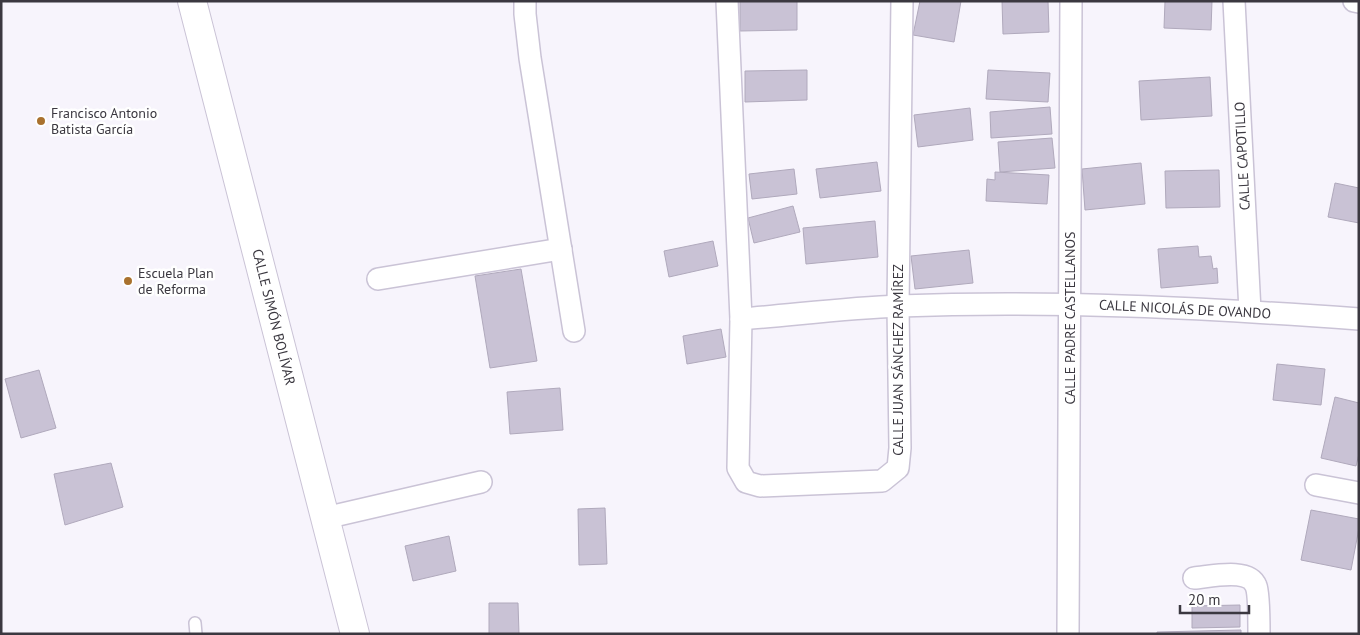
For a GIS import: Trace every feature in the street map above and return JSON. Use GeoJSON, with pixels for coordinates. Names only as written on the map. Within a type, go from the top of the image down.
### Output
{"type":"FeatureCollection","features":[{"type":"Feature","properties":{"kind":"street","name":"CALLE SIMÓN BOLÍVAR"},"geometry":{"type":"LineString","coordinates":[[192,1],[355,634]]}},
{"type":"Feature","properties":{"kind":"street"},"geometry":{"type":"LineString","coordinates":[[525,1],[530,58],[574,331]]}},
{"type":"Feature","properties":{"kind":"street","name":"CALLE JUAN SÁNCHEZ RAMÍREZ"},"geometry":{"type":"LineString","coordinates":[[727,1],[741,319],[738,468],[746,482],[760,486],[882,481],[898,468],[900,448],[898,306],[902,1]]}},
{"type":"Feature","properties":{"kind":"street","name":"CALLE PADRE CASTELLANOS"},"geometry":{"type":"LineString","coordinates":[[1068,634],[1071,1]]}},
{"type":"Feature","properties":{"kind":"street","name":"CALLE CAPOTILLO"},"geometry":{"type":"LineString","coordinates":[[1234,1],[1250,311]]}},
{"type":"Feature","properties":{"kind":"street"},"geometry":{"type":"LineString","coordinates":[[1354,1],[1359,2]]}},
{"type":"Feature","properties":{"kind":"street"},"geometry":{"type":"LineString","coordinates":[[378,279],[561,249]]}},
{"type":"Feature","properties":{"kind":"street","name":"CALLE NICOLÁS DE OVANDO"},"geometry":{"type":"LineString","coordinates":[[741,319],[898,306],[1070,304],[1250,311],[1359,319]]}},
{"type":"Feature","properties":{"kind":"street"},"geometry":{"type":"LineString","coordinates":[[325,518],[481,482]]}},
{"type":"Feature","properties":{"kind":"street"},"geometry":{"type":"LineString","coordinates":[[1316,485],[1359,493]]}},
{"type":"Feature","properties":{"kind":"street"},"geometry":{"type":"LineString","coordinates":[[1194,578],[1238,574],[1249,579],[1256,586],[1259,634]]}},
{"type":"Feature","properties":{"kind":"building"},"geometry":{"type":"Polygon","coordinates":[[[740,1],[797,1],[797,30],[740,31],[740,1]]]}},
{"type":"Feature","properties":{"kind":"building"},"geometry":{"type":"Polygon","coordinates":[[[920,1],[961,1],[954,42],[913,35],[920,1]]]}},
{"type":"Feature","properties":{"kind":"building"},"geometry":{"type":"Polygon","coordinates":[[[1002,1],[1048,1],[1049,32],[1003,34],[1002,1]]]}},
{"type":"Feature","properties":{"kind":"building"},"geometry":{"type":"Polygon","coordinates":[[[1165,1],[1212,1],[1211,30],[1164,28],[1165,1]]]}},
{"type":"Feature","properties":{"kind":"building"},"geometry":{"type":"Polygon","coordinates":[[[807,70],[807,100],[745,102],[745,71],[807,70]]]}},
{"type":"Feature","properties":{"kind":"building"},"geometry":{"type":"Polygon","coordinates":[[[988,70],[1050,73],[1048,102],[986,99],[988,70]]]}},
{"type":"Feature","properties":{"kind":"building"},"geometry":{"type":"Polygon","coordinates":[[[1210,77],[1212,116],[1141,120],[1139,81],[1210,77]]]}},
{"type":"Feature","properties":{"kind":"building"},"geometry":{"type":"Polygon","coordinates":[[[1050,107],[1052,134],[991,138],[990,112],[1050,107]]]}},
{"type":"Feature","properties":{"kind":"building"},"geometry":{"type":"Polygon","coordinates":[[[970,108],[973,140],[918,147],[914,115],[970,108]]]}},
{"type":"Feature","properties":{"kind":"building"},"geometry":{"type":"Polygon","coordinates":[[[1052,138],[1055,168],[1000,172],[998,142],[1052,138]]]}},
{"type":"Feature","properties":{"kind":"building"},"geometry":{"type":"Polygon","coordinates":[[[877,162],[881,191],[820,198],[816,169],[877,162]]]}},
{"type":"Feature","properties":{"kind":"building"},"geometry":{"type":"Polygon","coordinates":[[[1141,163],[1145,204],[1085,210],[1082,169],[1141,163]]]}},
{"type":"Feature","properties":{"kind":"building"},"geometry":{"type":"Polygon","coordinates":[[[794,169],[797,194],[752,199],[749,174],[794,169]]]}},
{"type":"Feature","properties":{"kind":"building"},"geometry":{"type":"Polygon","coordinates":[[[1219,170],[1220,207],[1166,208],[1165,171],[1219,170]]]}},
{"type":"Feature","properties":{"kind":"building"},"geometry":{"type":"Polygon","coordinates":[[[995,172],[1049,175],[1047,204],[986,201],[987,179],[995,180],[995,172]]]}},
{"type":"Feature","properties":{"kind":"building"},"geometry":{"type":"Polygon","coordinates":[[[1335,183],[1359,188],[1359,223],[1328,217],[1335,183]]]}},
{"type":"Feature","properties":{"kind":"building"},"geometry":{"type":"Polygon","coordinates":[[[793,206],[800,232],[754,243],[748,218],[793,206]]]}},
{"type":"Feature","properties":{"kind":"building"},"geometry":{"type":"Polygon","coordinates":[[[875,221],[878,257],[806,264],[803,228],[875,221]]]}},
{"type":"Feature","properties":{"kind":"building"},"geometry":{"type":"Polygon","coordinates":[[[713,241],[718,266],[669,277],[664,251],[713,241]]]}},
{"type":"Feature","properties":{"kind":"building"},"geometry":{"type":"Polygon","coordinates":[[[1198,246],[1199,257],[1211,256],[1213,269],[1217,268],[1218,283],[1161,288],[1158,249],[1198,246]]]}},
{"type":"Feature","properties":{"kind":"building"},"geometry":{"type":"Polygon","coordinates":[[[969,250],[973,283],[915,289],[911,256],[969,250]]]}},
{"type":"Feature","properties":{"kind":"building"},"geometry":{"type":"Polygon","coordinates":[[[521,269],[537,361],[490,368],[475,276],[521,269]]]}},
{"type":"Feature","properties":{"kind":"building"},"geometry":{"type":"Polygon","coordinates":[[[721,329],[726,357],[687,364],[683,336],[721,329]]]}},
{"type":"Feature","properties":{"kind":"building"},"geometry":{"type":"Polygon","coordinates":[[[1277,364],[1325,369],[1321,405],[1273,400],[1277,364]]]}},
{"type":"Feature","properties":{"kind":"building"},"geometry":{"type":"Polygon","coordinates":[[[39,370],[56,428],[21,438],[5,379],[39,370]]]}},
{"type":"Feature","properties":{"kind":"building"},"geometry":{"type":"Polygon","coordinates":[[[560,388],[563,430],[510,434],[507,392],[560,388]]]}},
{"type":"Feature","properties":{"kind":"building"},"geometry":{"type":"Polygon","coordinates":[[[1335,397],[1359,403],[1359,454],[1356,466],[1321,458],[1335,397]]]}},
{"type":"Feature","properties":{"kind":"building"},"geometry":{"type":"Polygon","coordinates":[[[111,463],[123,507],[65,525],[54,474],[111,463]]]}},
{"type":"Feature","properties":{"kind":"building"},"geometry":{"type":"Polygon","coordinates":[[[605,508],[607,564],[579,565],[578,509],[605,508]]]}},
{"type":"Feature","properties":{"kind":"building"},"geometry":{"type":"Polygon","coordinates":[[[1311,510],[1359,519],[1351,570],[1301,560],[1311,510]]]}},
{"type":"Feature","properties":{"kind":"building"},"geometry":{"type":"Polygon","coordinates":[[[449,536],[456,571],[413,581],[405,546],[449,536]]]}},
{"type":"Feature","properties":{"kind":"building"},"geometry":{"type":"Polygon","coordinates":[[[489,603],[518,603],[519,634],[489,634],[489,603]]]}},
{"type":"Feature","properties":{"kind":"building"},"geometry":{"type":"Polygon","coordinates":[[[1240,605],[1240,627],[1192,628],[1192,606],[1240,605]]]}},
{"type":"Feature","properties":{"kind":"building"},"geometry":{"type":"Polygon","coordinates":[[[1241,630],[1241,634],[1157,634],[1157,632],[1241,630]]]}},
{"type":"Feature","properties":{"kind":"place","name":"Francisco Antonio Batista García"},"geometry":{"type":"Point","coordinates":[41,121]}},
{"type":"Feature","properties":{"kind":"place","name":"Escuela Plan de Reforma"},"geometry":{"type":"Point","coordinates":[128,281]}}]}
